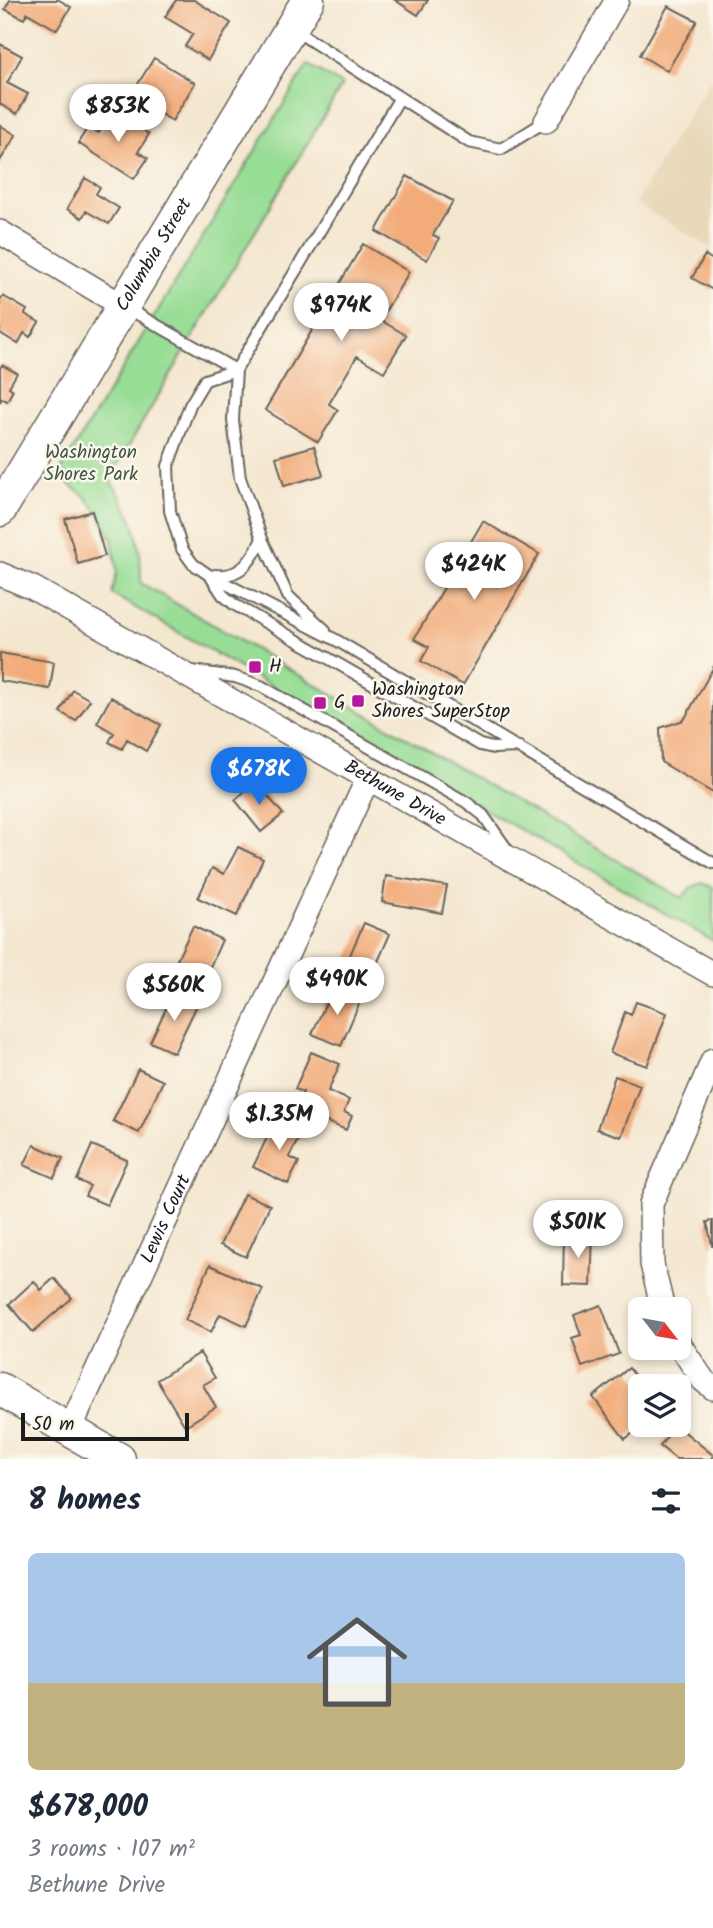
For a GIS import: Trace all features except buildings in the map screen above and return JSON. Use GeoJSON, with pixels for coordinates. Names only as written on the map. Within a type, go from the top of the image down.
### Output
{"type":"FeatureCollection","features":[{"type":"Feature","properties":{"kind":"street","name":"Columbia Street"},"geometry":{"type":"LineString","coordinates":[[0,510],[308,0]]}},
{"type":"Feature","properties":{"kind":"street"},"geometry":{"type":"LineString","coordinates":[[546,121],[617,0]]}},
{"type":"Feature","properties":{"kind":"street"},"geometry":{"type":"LineString","coordinates":[[0,232],[123,306]]}},
{"type":"Feature","properties":{"kind":"street","name":"Bethune Drive"},"geometry":{"type":"LineString","coordinates":[[0,574],[33,588],[713,974]]}},
{"type":"Feature","properties":{"kind":"street","name":"Lewis Court"},"geometry":{"type":"LineString","coordinates":[[70,1429],[368,778]]}},
{"type":"Feature","properties":{"kind":"street"},"geometry":{"type":"LineString","coordinates":[[660,1297],[652,1264],[651,1204],[713,1060]]}},
{"type":"Feature","properties":{"kind":"street"},"geometry":{"type":"LineString","coordinates":[[690,1360],[703,1380],[713,1388]]}},
{"type":"Feature","properties":{"kind":"street"},"geometry":{"type":"LineString","coordinates":[[0,1389],[119,1459]]}},
{"type":"Feature","properties":{"kind":"lane"},"geometry":{"type":"LineString","coordinates":[[291,28],[469,142],[501,149],[546,121]]}},
{"type":"Feature","properties":{"kind":"lane"},"geometry":{"type":"LineString","coordinates":[[336,640],[289,596],[262,539],[240,478],[233,420],[236,370],[399,99]]}},
{"type":"Feature","properties":{"kind":"lane"},"geometry":{"type":"LineString","coordinates":[[123,306],[236,370]]}},
{"type":"Feature","properties":{"kind":"lane"},"geometry":{"type":"LineString","coordinates":[[236,370],[205,380],[190,405],[168,466],[170,511],[182,549],[193,564],[209,575],[336,640],[713,863]]}},
{"type":"Feature","properties":{"kind":"lane"},"geometry":{"type":"LineString","coordinates":[[209,575],[226,577],[238,573],[252,559],[262,539]]}},
{"type":"Feature","properties":{"kind":"lane"},"geometry":{"type":"LineString","coordinates":[[209,575],[223,595],[235,605],[480,745],[493,748],[521,747]]}},
{"type":"Feature","properties":{"kind":"lane"},"geometry":{"type":"LineString","coordinates":[[173,668],[235,677],[261,686],[466,802],[483,815],[517,863]]}},
{"type":"Feature","properties":{"kind":"shaded area"},"geometry":{"type":"Polygon","coordinates":[[[713,75],[713,249],[635,203],[713,75]]]}},
{"type":"Feature","properties":{"kind":"green space","name":"Washington Shores Park"},"geometry":{"type":"Polygon","coordinates":[[[308,64],[342,85],[109,479],[125,504],[135,528],[140,554],[141,583],[682,898],[690,888],[702,883],[713,887],[713,941],[112,594],[117,571],[112,539],[98,512],[85,496],[57,476],[308,64]]]}},
{"type":"Feature","properties":{"kind":"place","name":"H"},"geometry":{"type":"Point","coordinates":[255,667]}},
{"type":"Feature","properties":{"kind":"place","name":"Washington Shores SuperStop"},"geometry":{"type":"Point","coordinates":[358,701]}},
{"type":"Feature","properties":{"kind":"place","name":"G"},"geometry":{"type":"Point","coordinates":[320,703]}}]}
